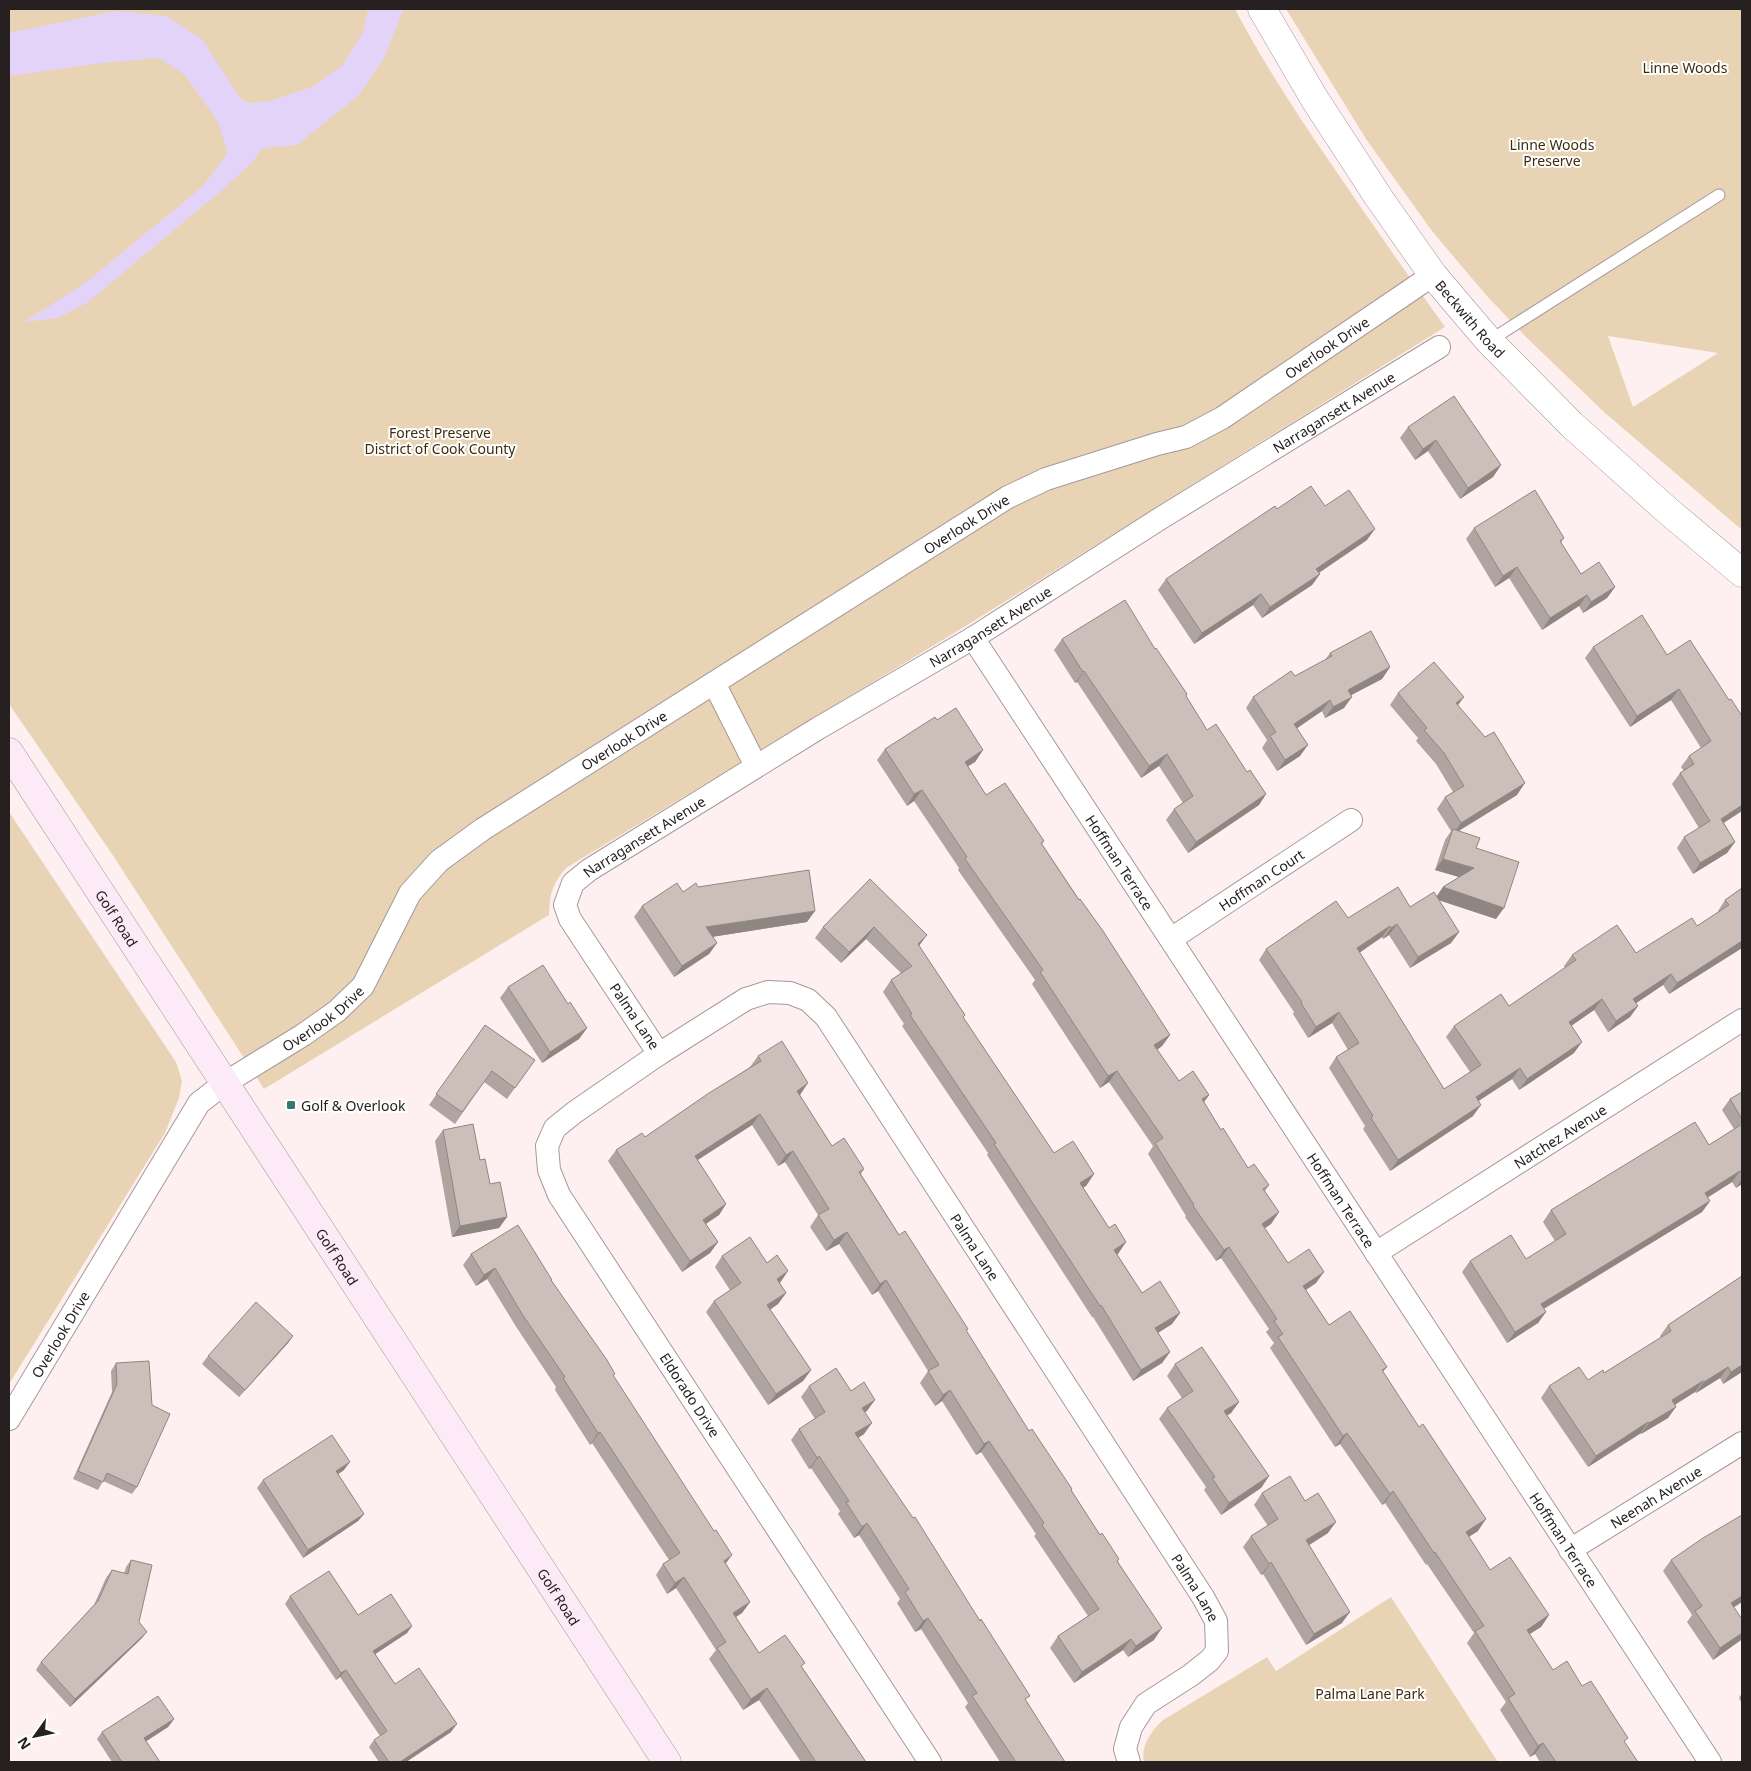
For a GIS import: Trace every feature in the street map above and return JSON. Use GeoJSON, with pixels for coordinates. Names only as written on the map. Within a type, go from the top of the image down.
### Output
{"type":"FeatureCollection","features":[{"type":"Feature","properties":{"kind":"main road","name":"Golf Road"},"geometry":{"type":"LineString","coordinates":[[9,752],[667,1762]]}},
{"type":"Feature","properties":{"kind":"street","name":"Beckwith Road"},"geometry":{"type":"LineString","coordinates":[[1262,9],[1319,106],[1379,198],[1433,275],[1489,340],[1572,425],[1668,511],[1742,573]]}},
{"type":"Feature","properties":{"kind":"street","name":"Overlook Drive"},"geometry":{"type":"LineString","coordinates":[[9,1419],[199,1103],[224,1084],[303,1035],[337,1011],[363,986],[410,893],[439,861],[483,829],[1008,497],[1046,478],[1186,437],[1222,418],[1433,275]]}},
{"type":"Feature","properties":{"kind":"street","name":"Narragansett Avenue"},"geometry":{"type":"LineString","coordinates":[[570,919],[565,905],[568,895],[574,883],[589,870],[817,729],[974,638],[1170,513],[1439,348]]}},
{"type":"Feature","properties":{"kind":"street","name":"Hoffman Terrace"},"geometry":{"type":"LineString","coordinates":[[974,638],[1710,1762]]}},
{"type":"Feature","properties":{"kind":"street"},"geometry":{"type":"LineString","coordinates":[[714,683],[756,766]]}},
{"type":"Feature","properties":{"kind":"street","name":"Hoffman Court"},"geometry":{"type":"LineString","coordinates":[[1170,939],[1351,820]]}},
{"type":"Feature","properties":{"kind":"street","name":"Palma Lane"},"geometry":{"type":"LineString","coordinates":[[570,919],[659,1054],[746,1000],[768,992],[790,993],[808,1000],[826,1017],[1197,1588],[1216,1621],[1216,1651],[1210,1660],[1191,1675],[1146,1704],[1130,1727],[1125,1749],[1129,1762]]}},
{"type":"Feature","properties":{"kind":"street","name":"Natchez Avenue"},"geometry":{"type":"LineString","coordinates":[[1376,1253],[1742,1020]]}},
{"type":"Feature","properties":{"kind":"street","name":"Eldorado Drive"},"geometry":{"type":"LineString","coordinates":[[659,1054],[555,1128],[546,1146],[549,1170],[564,1203],[930,1762]]}},
{"type":"Feature","properties":{"kind":"street","name":"Neenah Avenue"},"geometry":{"type":"LineString","coordinates":[[1570,1550],[1742,1443]]}},
{"type":"Feature","properties":{"kind":"lane"},"geometry":{"type":"LineString","coordinates":[[1489,340],[1719,196]]}},
{"type":"Feature","properties":{"kind":"green space","name":"Forest Preserve District of Cook County"},"geometry":{"type":"Polygon","coordinates":[[[9,9],[1235,9],[1307,129],[1445,327],[969,624],[566,868],[553,890],[549,915],[264,1089],[114,857],[9,704],[9,9]]]}},
{"type":"Feature","properties":{"kind":"green space","name":"Linne Woods Preserve"},"geometry":{"type":"Polygon","coordinates":[[[1286,9],[1742,9],[1742,530],[1605,413],[1526,337],[1486,295],[1432,231],[1366,139],[1286,9]],[[1608,336],[1633,407],[1718,353],[1608,336]]]}},
{"type":"Feature","properties":{"kind":"green space"},"geometry":{"type":"Polygon","coordinates":[[[9,812],[176,1062],[182,1081],[179,1098],[165,1133],[9,1384],[9,812]]]}},
{"type":"Feature","properties":{"kind":"green space","name":"Palma Lane Park"},"geometry":{"type":"Polygon","coordinates":[[[1391,1597],[1498,1762],[1144,1762],[1145,1744],[1151,1733],[1163,1720],[1267,1657],[1276,1671],[1391,1597]]]}},
{"type":"Feature","properties":{"kind":"shaded area"},"geometry":{"type":"Polygon","coordinates":[[[368,9],[404,9],[383,60],[358,96],[297,145],[262,148],[252,163],[222,190],[88,302],[58,318],[24,322],[85,283],[202,187],[228,153],[218,122],[185,75],[159,58],[102,63],[9,76],[9,33],[115,11],[166,16],[202,39],[241,99],[250,103],[270,101],[312,87],[343,65],[364,30],[368,9]]]}},
{"type":"Feature","properties":{"kind":"building"},"geometry":{"type":"Polygon","coordinates":[[[1454,396],[1501,465],[1468,488],[1436,440],[1423,449],[1408,427],[1454,396]]]}},
{"type":"Feature","properties":{"kind":"building"},"geometry":{"type":"Polygon","coordinates":[[[1311,486],[1325,506],[1349,490],[1375,529],[1316,569],[1320,574],[1270,607],[1261,594],[1202,633],[1166,579],[1275,506],[1277,509],[1311,486]]]}},
{"type":"Feature","properties":{"kind":"building"},"geometry":{"type":"Polygon","coordinates":[[[1535,490],[1564,538],[1560,541],[1581,574],[1599,562],[1615,587],[1591,602],[1587,595],[1550,618],[1517,567],[1503,576],[1474,528],[1535,490]]]}},
{"type":"Feature","properties":{"kind":"building"},"geometry":{"type":"Polygon","coordinates":[[[1125,600],[1155,649],[1187,694],[1186,696],[1207,730],[1216,724],[1247,772],[1250,770],[1266,794],[1196,842],[1174,809],[1193,796],[1167,754],[1149,766],[1062,639],[1125,600]]]}},
{"type":"Feature","properties":{"kind":"building"},"geometry":{"type":"Polygon","coordinates":[[[1642,615],[1667,655],[1690,640],[1729,700],[1731,699],[1742,716],[1742,805],[1721,819],[1735,842],[1700,863],[1684,837],[1710,821],[1680,773],[1694,764],[1689,756],[1711,741],[1679,689],[1637,716],[1593,647],[1642,615]]]}},
{"type":"Feature","properties":{"kind":"building"},"geometry":{"type":"Polygon","coordinates":[[[1371,631],[1390,667],[1348,690],[1352,697],[1333,707],[1330,700],[1294,724],[1308,745],[1285,760],[1270,736],[1276,732],[1253,697],[1291,671],[1295,676],[1332,656],[1330,653],[1371,631]]]}},
{"type":"Feature","properties":{"kind":"building"},"geometry":{"type":"Polygon","coordinates":[[[1434,662],[1464,697],[1456,703],[1485,737],[1494,732],[1525,783],[1461,823],[1445,797],[1464,786],[1444,753],[1424,730],[1427,728],[1398,693],[1434,662]]]}},
{"type":"Feature","properties":{"kind":"building"},"geometry":{"type":"Polygon","coordinates":[[[956,708],[983,750],[965,762],[986,795],[1005,783],[1044,841],[1041,843],[1079,900],[1103,931],[1170,1035],[1154,1045],[1179,1081],[1193,1071],[1209,1095],[1202,1099],[1221,1130],[1223,1128],[1248,1168],[1254,1164],[1269,1185],[1263,1189],[1279,1212],[1262,1224],[1288,1263],[1309,1249],[1324,1272],[1303,1286],[1329,1325],[1350,1311],[1387,1367],[1382,1370],[1419,1427],[1423,1424],[1486,1519],[1466,1532],[1490,1570],[1510,1557],[1549,1615],[1527,1630],[1553,1670],[1567,1661],[1582,1686],[1591,1681],[1628,1738],[1624,1741],[1638,1762],[1556,1762],[1543,1743],[1538,1746],[1508,1698],[1515,1694],[1475,1631],[1484,1626],[1393,1491],[1390,1494],[1347,1433],[1343,1436],[1278,1337],[1283,1334],[1274,1321],[1277,1319],[1229,1247],[1224,1250],[1193,1206],[1155,1143],[1163,1138],[1117,1071],[1108,1076],[1040,972],[1043,970],[965,859],[967,857],[922,790],[914,794],[885,749],[935,717],[937,720],[956,708]]]}},
{"type":"Feature","properties":{"kind":"building"},"geometry":{"type":"Polygon","coordinates":[[[1453,829],[1480,838],[1476,848],[1519,862],[1504,908],[1443,887],[1474,868],[1443,859],[1453,829]]]}},
{"type":"Feature","properties":{"kind":"building"},"geometry":{"type":"Polygon","coordinates":[[[809,870],[815,911],[706,927],[717,943],[682,966],[642,906],[677,883],[683,892],[696,883],[698,887],[809,870]]]}},
{"type":"Feature","properties":{"kind":"building"},"geometry":{"type":"Polygon","coordinates":[[[870,879],[927,935],[918,944],[965,1015],[963,1017],[1054,1153],[1073,1141],[1094,1174],[1080,1183],[1109,1228],[1115,1224],[1126,1242],[1114,1250],[1142,1293],[1160,1281],[1180,1313],[1155,1328],[1170,1352],[1141,1370],[1101,1305],[994,1144],[996,1143],[910,1015],[912,1014],[891,980],[912,966],[874,927],[849,952],[823,927],[870,879]]]}},
{"type":"Feature","properties":{"kind":"building"},"geometry":{"type":"Polygon","coordinates":[[[1398,887],[1410,907],[1434,892],[1459,932],[1418,957],[1397,924],[1391,928],[1390,926],[1357,948],[1444,1089],[1481,1065],[1454,1026],[1501,994],[1509,1006],[1576,960],[1572,955],[1617,925],[1636,953],[1692,918],[1697,926],[1729,905],[1725,900],[1742,888],[1742,941],[1677,983],[1671,974],[1633,999],[1638,1006],[1616,1021],[1602,999],[1569,1022],[1582,1042],[1527,1079],[1520,1068],[1476,1097],[1481,1105],[1398,1160],[1336,1057],[1359,1043],[1339,1012],[1316,1027],[1302,1002],[1266,949],[1336,901],[1348,918],[1398,887]]]}},
{"type":"Feature","properties":{"kind":"building"},"geometry":{"type":"Polygon","coordinates":[[[543,965],[568,1004],[570,1002],[587,1028],[550,1052],[508,987],[543,965]]]}},
{"type":"Feature","properties":{"kind":"building"},"geometry":{"type":"Polygon","coordinates":[[[485,1025],[535,1060],[515,1088],[492,1071],[462,1112],[436,1094],[485,1025]]]}},
{"type":"Feature","properties":{"kind":"building"},"geometry":{"type":"Polygon","coordinates":[[[782,1041],[808,1083],[797,1091],[832,1146],[844,1138],[864,1169],[859,1172],[899,1235],[905,1231],[968,1329],[966,1330],[1029,1431],[1032,1429],[1100,1535],[1102,1533],[1119,1559],[1117,1561],[1162,1628],[1136,1646],[1131,1639],[1082,1672],[1058,1636],[1099,1609],[1042,1525],[1044,1523],[989,1441],[984,1444],[950,1390],[943,1395],[928,1371],[939,1365],[886,1280],[880,1284],[847,1232],[834,1240],[818,1215],[829,1209],[793,1151],[786,1155],[760,1114],[695,1156],[726,1204],[703,1220],[718,1242],[690,1261],[616,1150],[642,1133],[645,1137],[709,1093],[761,1061],[758,1056],[782,1041]]]}},
{"type":"Feature","properties":{"kind":"building"},"geometry":{"type":"Polygon","coordinates":[[[1742,1092],[1742,1119],[1730,1099],[1742,1092]]]}},
{"type":"Feature","properties":{"kind":"building"},"geometry":{"type":"Polygon","coordinates":[[[1695,1122],[1709,1145],[1742,1124],[1742,1174],[1740,1171],[1705,1193],[1710,1201],[1541,1304],[1546,1312],[1515,1332],[1470,1261],[1511,1235],[1526,1259],[1566,1234],[1551,1210],[1695,1122]]]}},
{"type":"Feature","properties":{"kind":"building"},"geometry":{"type":"Polygon","coordinates":[[[473,1124],[480,1160],[485,1159],[490,1184],[500,1182],[507,1217],[460,1226],[443,1130],[473,1124]]]}},
{"type":"Feature","properties":{"kind":"building"},"geometry":{"type":"Polygon","coordinates":[[[518,1225],[551,1280],[607,1360],[615,1374],[613,1375],[714,1531],[716,1530],[732,1555],[724,1561],[750,1602],[733,1613],[759,1653],[785,1635],[805,1663],[801,1666],[866,1762],[816,1762],[767,1688],[751,1699],[717,1648],[726,1642],[684,1577],[675,1583],[663,1564],[680,1553],[600,1432],[598,1433],[563,1378],[565,1377],[522,1314],[495,1268],[484,1275],[471,1254],[518,1225]]]}},
{"type":"Feature","properties":{"kind":"building"},"geometry":{"type":"Polygon","coordinates":[[[750,1237],[767,1263],[777,1255],[788,1271],[777,1279],[786,1293],[767,1305],[811,1370],[776,1394],[714,1301],[741,1283],[722,1256],[750,1237]]]}},
{"type":"Feature","properties":{"kind":"building"},"geometry":{"type":"Polygon","coordinates":[[[1742,1276],[1742,1365],[1731,1372],[1728,1367],[1672,1400],[1676,1407],[1648,1422],[1596,1456],[1549,1386],[1579,1367],[1588,1380],[1603,1370],[1604,1373],[1671,1331],[1668,1325],[1742,1276]]]}},
{"type":"Feature","properties":{"kind":"building"},"geometry":{"type":"Polygon","coordinates":[[[256,1302],[293,1336],[245,1390],[208,1356],[256,1302]]]}},
{"type":"Feature","properties":{"kind":"building"},"geometry":{"type":"Polygon","coordinates":[[[1202,1347],[1239,1402],[1224,1411],[1269,1476],[1229,1503],[1212,1478],[1215,1477],[1167,1408],[1193,1391],[1175,1364],[1202,1347]]]}},
{"type":"Feature","properties":{"kind":"building"},"geometry":{"type":"Polygon","coordinates":[[[149,1361],[152,1405],[170,1414],[137,1487],[107,1473],[103,1482],[78,1471],[117,1384],[116,1363],[149,1361]]]}},
{"type":"Feature","properties":{"kind":"building"},"geometry":{"type":"Polygon","coordinates":[[[836,1368],[851,1391],[864,1382],[875,1400],[862,1408],[872,1423],[855,1433],[913,1518],[915,1517],[980,1621],[981,1619],[1030,1696],[1025,1699],[1065,1762],[1016,1762],[972,1696],[977,1693],[928,1618],[923,1621],[905,1592],[909,1589],[867,1523],[862,1527],[846,1502],[849,1501],[819,1456],[817,1458],[799,1429],[825,1412],[809,1386],[836,1368]]]}},
{"type":"Feature","properties":{"kind":"building"},"geometry":{"type":"Polygon","coordinates":[[[332,1435],[350,1462],[336,1471],[364,1514],[308,1550],[263,1480],[332,1435]]]}},
{"type":"Feature","properties":{"kind":"building"},"geometry":{"type":"Polygon","coordinates":[[[1290,1476],[1305,1501],[1318,1493],[1336,1522],[1306,1540],[1350,1612],[1314,1634],[1271,1562],[1269,1564],[1251,1536],[1278,1519],[1262,1493],[1290,1476]]]}},
{"type":"Feature","properties":{"kind":"building"},"geometry":{"type":"Polygon","coordinates":[[[1742,1515],[1742,1596],[1731,1603],[1742,1619],[1742,1633],[1720,1648],[1695,1611],[1702,1606],[1671,1560],[1742,1515]]]}},
{"type":"Feature","properties":{"kind":"building"},"geometry":{"type":"Polygon","coordinates":[[[131,1560],[152,1565],[139,1622],[147,1632],[75,1699],[41,1662],[98,1601],[112,1570],[128,1574],[131,1560]]]}},
{"type":"Feature","properties":{"kind":"building"},"geometry":{"type":"Polygon","coordinates":[[[329,1571],[358,1615],[391,1594],[412,1626],[373,1651],[395,1684],[419,1668],[457,1724],[400,1762],[389,1762],[374,1740],[387,1731],[346,1670],[341,1673],[290,1596],[329,1571]]]}},
{"type":"Feature","properties":{"kind":"building"},"geometry":{"type":"Polygon","coordinates":[[[158,1696],[174,1719],[144,1738],[160,1762],[122,1762],[102,1732],[158,1696]]]}},
{"type":"Feature","properties":{"kind":"place","name":"Golf & Overlook"},"geometry":{"type":"Point","coordinates":[291,1105]}},
{"type":"Feature","properties":{"kind":"park label","name":"Linne Woods"},"geometry":{"type":"Point","coordinates":[1685,67]}}]}
